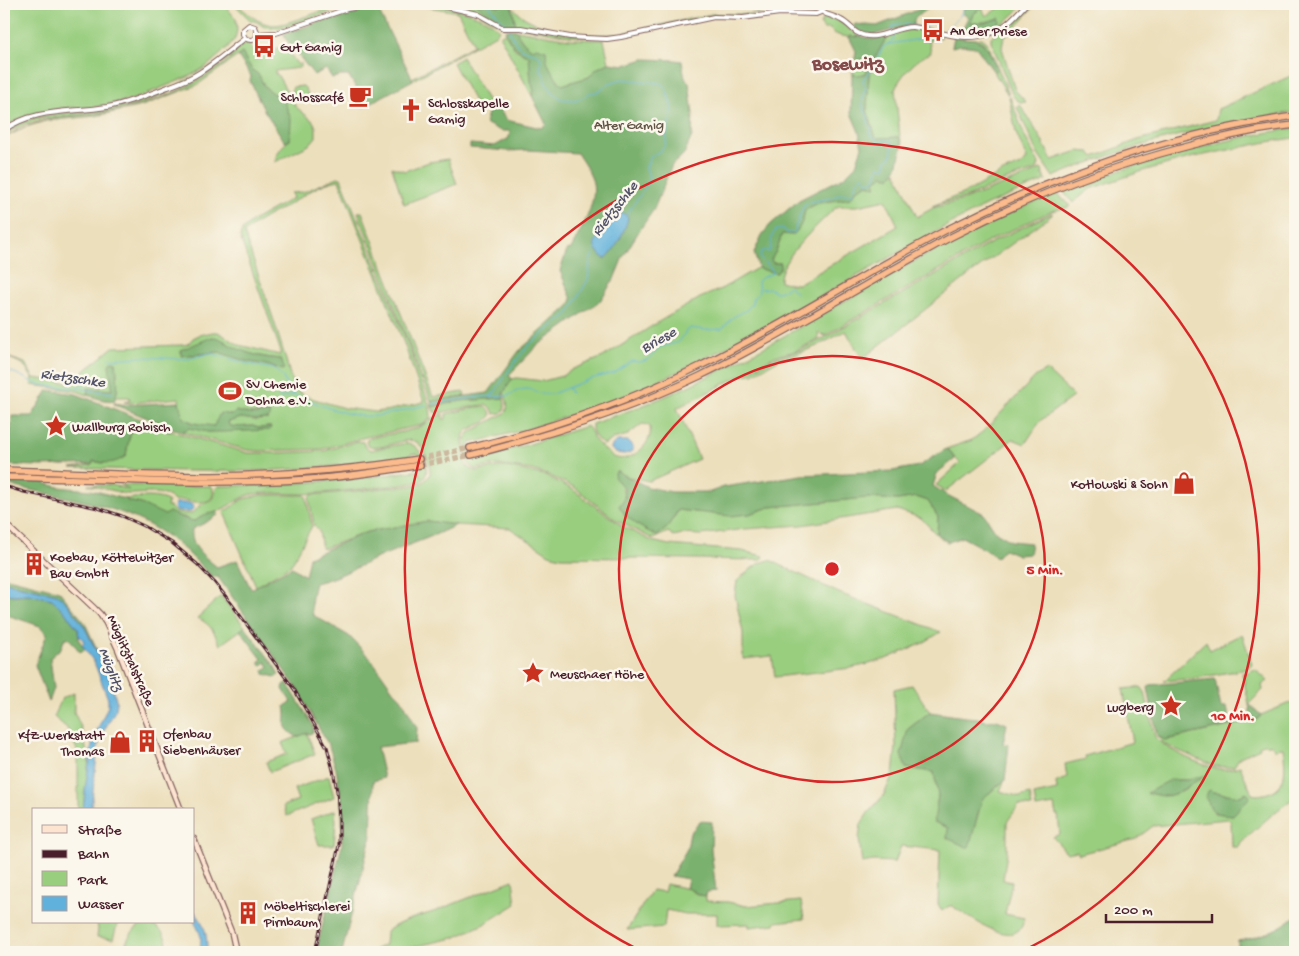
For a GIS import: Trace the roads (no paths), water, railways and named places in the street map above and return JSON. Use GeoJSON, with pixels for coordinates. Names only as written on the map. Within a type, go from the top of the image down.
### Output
{"type":"FeatureCollection","features":[{"type":"Feature","properties":{"kind":"highway"},"geometry":{"type":"LineString","coordinates":[[1295,116],[1226,128],[1170,142],[1113,159],[1060,178],[1005,201],[949,229],[763,333],[688,372],[587,414],[470,452],[525,441],[589,421],[670,390],[764,342],[952,236],[1063,186],[1157,154],[1206,141],[1295,125]]}},
{"type":"Feature","properties":{"kind":"highway"},"geometry":{"type":"LineString","coordinates":[[4,470],[212,476],[339,470],[420,462],[382,471],[313,479],[260,481],[159,481],[4,477]]}},
{"type":"Feature","properties":{"kind":"main road","name":"Müglitztalstraße"},"geometry":{"type":"LineString","coordinates":[[4,523],[103,618],[118,649],[180,808]]}},
{"type":"Feature","properties":{"kind":"main road"},"geometry":{"type":"LineString","coordinates":[[195,842],[232,934],[236,952]]}},
{"type":"Feature","properties":{"kind":"street"},"geometry":{"type":"LineString","coordinates":[[258,34],[276,34],[348,10],[377,4]]}},
{"type":"Feature","properties":{"kind":"street"},"geometry":{"type":"LineString","coordinates":[[434,4],[478,14],[503,28],[521,28],[570,37],[607,39],[714,17],[743,18],[780,13],[816,14],[821,12]]}},
{"type":"Feature","properties":{"kind":"street"},"geometry":{"type":"LineString","coordinates":[[817,4],[824,14],[840,19],[857,32],[866,36],[879,36],[912,27],[969,38],[996,31],[1012,20],[1026,4]]}},
{"type":"Feature","properties":{"kind":"street"},"geometry":{"type":"LineString","coordinates":[[245,38],[243,34],[245,27],[255,27],[258,34]]}},
{"type":"Feature","properties":{"kind":"street"},"geometry":{"type":"LineString","coordinates":[[245,38],[253,40],[258,34]]}},
{"type":"Feature","properties":{"kind":"street"},"geometry":{"type":"LineString","coordinates":[[4,130],[13,123],[45,113],[96,108],[134,100],[198,74],[245,38]]}},
{"type":"Feature","properties":{"kind":"water"},"geometry":{"type":"Polygon","coordinates":[[[623,213],[628,218],[625,228],[616,246],[605,259],[594,245],[606,226],[623,213]]]}},
{"type":"Feature","properties":{"kind":"water"},"geometry":{"type":"Polygon","coordinates":[[[618,441],[628,441],[633,450],[625,454],[613,451],[611,449],[612,446],[618,441]]]}},
{"type":"Feature","properties":{"kind":"water"},"geometry":{"type":"Polygon","coordinates":[[[176,503],[189,503],[194,508],[190,512],[176,511],[174,507],[176,503]]]}},
{"type":"Feature","properties":{"kind":"water"},"geometry":{"type":"Polygon","coordinates":[[[4,582],[57,594],[68,604],[84,626],[111,680],[117,703],[116,709],[102,734],[98,746],[91,808],[83,808],[86,782],[93,740],[108,706],[108,699],[94,662],[82,645],[84,642],[79,637],[78,629],[52,599],[28,594],[4,594],[4,582]]]}},
{"type":"Feature","properties":{"kind":"water"},"geometry":{"type":"Polygon","coordinates":[[[195,912],[205,930],[207,952],[200,952],[201,937],[195,923],[195,912]]]}},
{"type":"Feature","properties":{"kind":"waterway","name":"Rietzschke"},"geometry":{"type":"LineString","coordinates":[[488,4],[507,26]]}},
{"type":"Feature","properties":{"kind":"waterway","name":"Briese"},"geometry":{"type":"LineString","coordinates":[[943,32],[960,16],[965,4]]}},
{"type":"Feature","properties":{"kind":"waterway","name":"Briese"},"geometry":{"type":"LineString","coordinates":[[892,30],[893,26],[903,24],[931,29]]}},
{"type":"Feature","properties":{"kind":"waterway","name":"Rietzschke"},"geometry":{"type":"LineString","coordinates":[[509,30],[519,46],[539,55],[541,58],[540,68],[545,77],[545,82],[561,99],[574,100],[583,98],[589,93],[603,89],[607,84],[622,79],[660,83],[666,88],[672,108],[665,145],[660,151],[651,156],[646,167],[649,177],[647,185],[626,215]]}},
{"type":"Feature","properties":{"kind":"waterway","name":"Briese"},"geometry":{"type":"LineString","coordinates":[[888,44],[894,39],[894,35]]}},
{"type":"Feature","properties":{"kind":"waterway","name":"Briese"},"geometry":{"type":"LineString","coordinates":[[433,404],[478,397],[507,396],[525,389],[542,394],[552,394],[590,379],[614,373],[632,361],[640,362],[647,360],[660,347],[679,342],[687,330],[691,328],[705,330],[722,329],[733,317],[747,310],[753,298],[759,293],[758,281],[773,273],[760,258],[761,252],[765,250],[769,252],[776,230],[784,229],[787,233],[794,233],[804,206],[810,202],[832,198],[839,194],[852,194],[854,193],[856,183],[863,176],[868,182],[875,180],[879,166],[885,168],[887,160],[891,157],[891,141],[884,140],[879,143],[872,136],[870,132],[872,130],[863,102],[866,88],[863,82],[864,78],[884,46],[940,36]]}},
{"type":"Feature","properties":{"kind":"waterway","name":"Rietzschke"},"geometry":{"type":"LineString","coordinates":[[490,397],[529,345],[569,313],[588,280],[590,261],[596,248]]}},
{"type":"Feature","properties":{"kind":"waterway"},"geometry":{"type":"LineString","coordinates":[[761,289],[769,288],[776,292],[790,286],[796,293]]}},
{"type":"Feature","properties":{"kind":"waterway"},"geometry":{"type":"LineString","coordinates":[[110,359],[141,357],[189,359],[210,353],[274,369],[283,377],[288,390],[294,395]]}},
{"type":"Feature","properties":{"kind":"waterway","name":"Rietzschke"},"geometry":{"type":"LineString","coordinates":[[4,377],[11,372],[37,384],[113,393]]}},
{"type":"Feature","properties":{"kind":"waterway"},"geometry":{"type":"LineString","coordinates":[[78,388],[89,379]]}},
{"type":"Feature","properties":{"kind":"waterway","name":"Briese"},"geometry":{"type":"LineString","coordinates":[[568,388],[571,393]]}},
{"type":"Feature","properties":{"kind":"waterway","name":"Rietzschke"},"geometry":{"type":"LineString","coordinates":[[278,398],[294,395],[329,408],[362,416],[376,416],[426,405]]}},
{"type":"Feature","properties":{"kind":"tunnel"},"geometry":{"type":"LineString","coordinates":[[419,459],[470,448]]}},
{"type":"Feature","properties":{"kind":"tunnel"},"geometry":{"type":"LineString","coordinates":[[420,465],[471,455]]}},
{"type":"Feature","properties":{"kind":"railway"},"geometry":{"type":"LineString","coordinates":[[4,486],[98,508],[122,516],[144,526],[172,543],[197,564],[215,583],[294,689],[327,747],[337,791],[339,845],[315,952]]}},
{"type":"Feature","properties":{"kind":"place","name":"An der Priese"},"geometry":{"type":"Point","coordinates":[933,30]}},
{"type":"Feature","properties":{"kind":"place","name":"Gut Gamig"},"geometry":{"type":"Point","coordinates":[264,46]}},
{"type":"Feature","properties":{"kind":"place","name":"Schlosscafé"},"geometry":{"type":"Point","coordinates":[360,96]}},
{"type":"Feature","properties":{"kind":"place","name":"Schlosskapelle Gamig"},"geometry":{"type":"Point","coordinates":[411,110]}},
{"type":"Feature","properties":{"kind":"place","name":"SV Chemie Dohna e.V."},"geometry":{"type":"Point","coordinates":[230,391]}},
{"type":"Feature","properties":{"kind":"place","name":"Wallburg Robisch"},"geometry":{"type":"Point","coordinates":[56,426]}},
{"type":"Feature","properties":{"kind":"place","name":"Kotlowski & Sohn"},"geometry":{"type":"Point","coordinates":[1184,483]}},
{"type":"Feature","properties":{"kind":"place","name":"Koebau, Köttewitzer Bau GmbH"},"geometry":{"type":"Point","coordinates":[34,564]}},
{"type":"Feature","properties":{"kind":"place","name":"Meuschaer Höhe"},"geometry":{"type":"Point","coordinates":[533,673]}},
{"type":"Feature","properties":{"kind":"place","name":"Lugberg"},"geometry":{"type":"Point","coordinates":[1171,706]}},
{"type":"Feature","properties":{"kind":"place","name":"Ofenbau Siebenhäuser"},"geometry":{"type":"Point","coordinates":[147,741]}},
{"type":"Feature","properties":{"kind":"place","name":"KfZ-Werkstatt Thomas"},"geometry":{"type":"Point","coordinates":[120,742]}},
{"type":"Feature","properties":{"kind":"place","name":"Möbeltischlerei Pirnbaum"},"geometry":{"type":"Point","coordinates":[248,913]}},
{"type":"Feature","properties":{"kind":"district","name":"Bosewitz"},"geometry":{"type":"Point","coordinates":[848,62]}},
{"type":"Feature","properties":{"kind":"park label","name":"Alter Gamig"},"geometry":{"type":"Point","coordinates":[629,124]}},
{"type":"Feature","properties":{"kind":"water label","name":"Müglitz"},"geometry":{"type":"Point","coordinates":[112,669]}}]}
